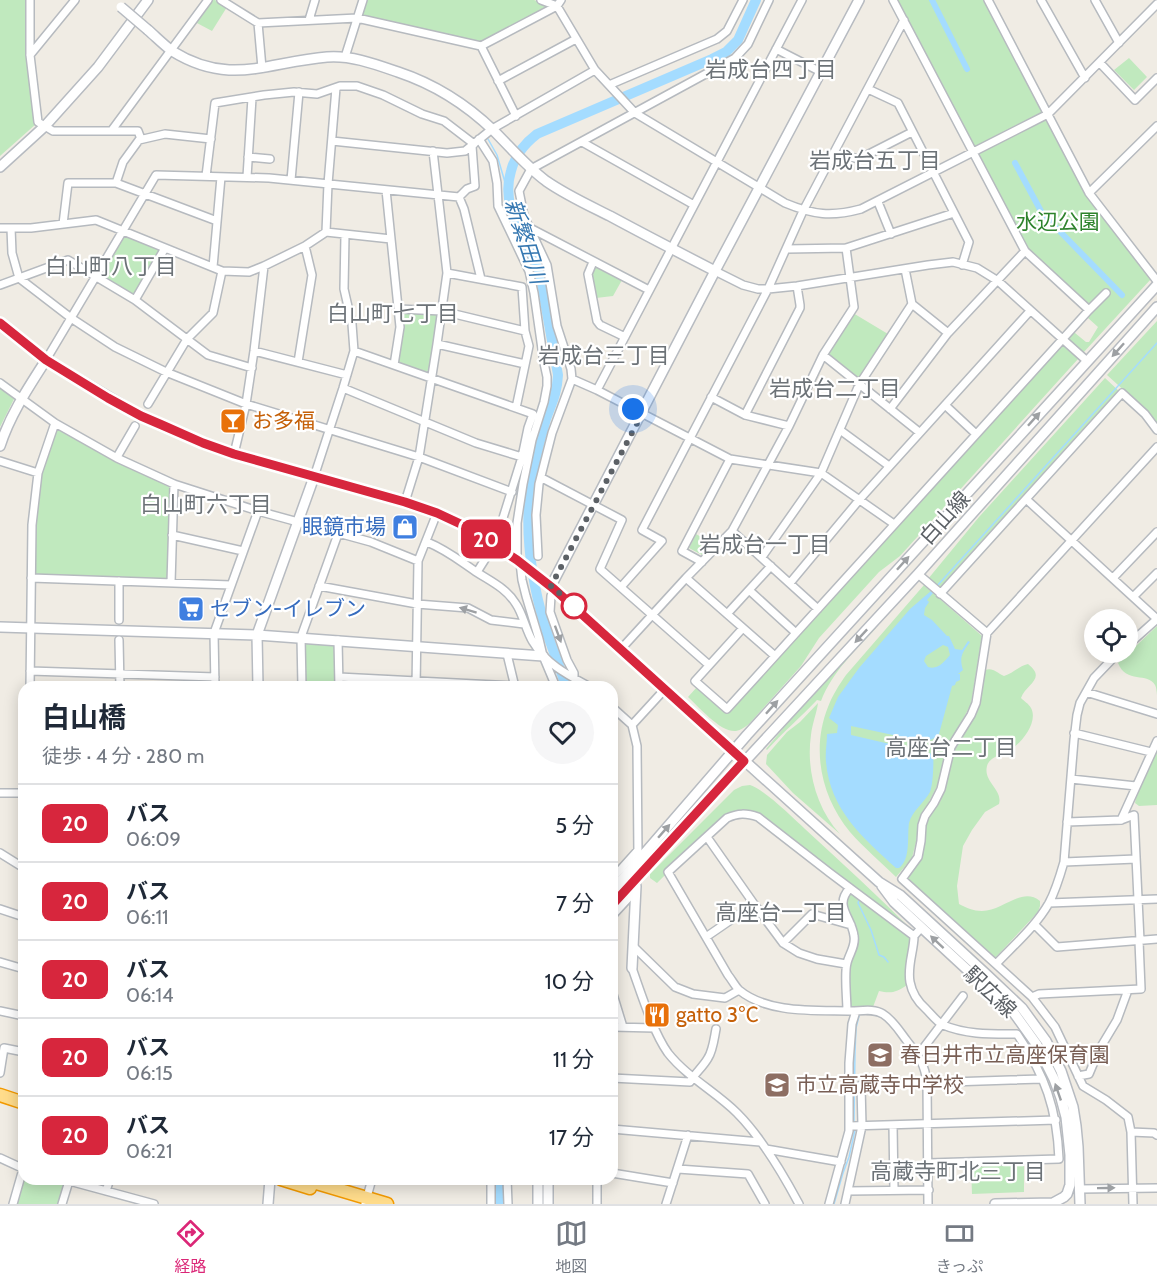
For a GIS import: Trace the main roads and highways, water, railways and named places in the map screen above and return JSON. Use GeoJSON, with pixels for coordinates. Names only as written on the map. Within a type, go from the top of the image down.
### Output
{"type":"FeatureCollection","features":[{"type":"Feature","properties":{"kind":"highway"},"geometry":{"type":"LineString","coordinates":[[0,1088],[18,1094]]}},
{"type":"Feature","properties":{"kind":"highway"},"geometry":{"type":"LineString","coordinates":[[0,1095],[18,1101]]}},
{"type":"Feature","properties":{"kind":"highway"},"geometry":{"type":"LineString","coordinates":[[303,1185],[365,1202],[387,1204]]}},
{"type":"Feature","properties":{"kind":"highway"},"geometry":{"type":"LineString","coordinates":[[319,1185],[365,1202]]}},
{"type":"Feature","properties":{"kind":"water"},"geometry":{"type":"Polygon","coordinates":[[[931,591],[933,593],[927,600],[929,602],[924,615],[949,636],[955,649],[962,650],[968,641],[970,642],[962,655],[963,670],[958,674],[960,674],[960,680],[952,686],[939,734],[935,738],[921,741],[851,726],[851,735],[933,754],[930,792],[909,823],[905,859],[899,868],[896,868],[860,834],[841,809],[829,779],[826,752],[827,734],[837,733],[838,725],[829,718],[838,697],[859,668],[910,609],[931,591]],[[943,645],[926,656],[924,661],[928,667],[935,667],[943,663],[950,655],[948,647],[943,645]]]}},
{"type":"Feature","properties":{"kind":"waterway","name":"新繁田川"},"geometry":{"type":"LineString","coordinates":[[564,681],[547,634],[536,593],[528,525],[530,491],[535,464],[558,375],[540,275],[517,225],[509,199],[508,185],[511,171],[521,150],[537,134],[726,52],[738,40],[756,0]]}},
{"type":"Feature","properties":{"kind":"waterway"},"geometry":{"type":"LineString","coordinates":[[932,0],[967,69]]}},
{"type":"Feature","properties":{"kind":"waterway"},"geometry":{"type":"LineString","coordinates":[[488,139],[497,155],[507,189]]}},
{"type":"Feature","properties":{"kind":"waterway"},"geometry":{"type":"LineString","coordinates":[[1015,163],[1042,213],[1122,295]]}},
{"type":"Feature","properties":{"kind":"waterway"},"geometry":{"type":"LineString","coordinates":[[936,587],[1157,343]]}},
{"type":"Feature","properties":{"kind":"waterway"},"geometry":{"type":"LineString","coordinates":[[859,900],[858,903],[871,930],[879,955],[888,962]]}},
{"type":"Feature","properties":{"kind":"waterway"},"geometry":{"type":"LineString","coordinates":[[854,1122],[856,1028],[859,1016]]}},
{"type":"Feature","properties":{"kind":"waterway"},"geometry":{"type":"LineString","coordinates":[[834,1204],[855,1130]]}},
{"type":"Feature","properties":{"kind":"waterway","name":"新繁田川"},"geometry":{"type":"LineString","coordinates":[[499,1185],[500,1204]]}},
{"type":"Feature","properties":{"kind":"place","name":"お多福"},"geometry":{"type":"Point","coordinates":[233,421]}},
{"type":"Feature","properties":{"kind":"place","name":"眼鏡市場"},"geometry":{"type":"Point","coordinates":[405,527]}},
{"type":"Feature","properties":{"kind":"place","name":"セブン-イレブン"},"geometry":{"type":"Point","coordinates":[191,609]}},
{"type":"Feature","properties":{"kind":"place","name":"gatto 3℃"},"geometry":{"type":"Point","coordinates":[657,1015]}},
{"type":"Feature","properties":{"kind":"place","name":"春日井市立高座保育園"},"geometry":{"type":"Point","coordinates":[880,1055]}},
{"type":"Feature","properties":{"kind":"place","name":"市立高蔵寺中学校"},"geometry":{"type":"Point","coordinates":[777,1085]}},
{"type":"Feature","properties":{"kind":"district","name":"岩成台四丁目"},"geometry":{"type":"Point","coordinates":[771,69]}},
{"type":"Feature","properties":{"kind":"district","name":"岩成台五丁目"},"geometry":{"type":"Point","coordinates":[875,160]}},
{"type":"Feature","properties":{"kind":"district","name":"白山町八丁目"},"geometry":{"type":"Point","coordinates":[111,266]}},
{"type":"Feature","properties":{"kind":"district","name":"白山町七丁目"},"geometry":{"type":"Point","coordinates":[393,313]}},
{"type":"Feature","properties":{"kind":"district","name":"岩成台三丁目"},"geometry":{"type":"Point","coordinates":[604,355]}},
{"type":"Feature","properties":{"kind":"district","name":"岩成台二丁目"},"geometry":{"type":"Point","coordinates":[835,388]}},
{"type":"Feature","properties":{"kind":"district","name":"白山町六丁目"},"geometry":{"type":"Point","coordinates":[206,504]}},
{"type":"Feature","properties":{"kind":"district","name":"岩成台一丁目"},"geometry":{"type":"Point","coordinates":[765,544]}},
{"type":"Feature","properties":{"kind":"district","name":"高座台二丁目"},"geometry":{"type":"Point","coordinates":[951,747]}},
{"type":"Feature","properties":{"kind":"district","name":"高座台一丁目"},"geometry":{"type":"Point","coordinates":[781,912]}},
{"type":"Feature","properties":{"kind":"district","name":"高蔵寺町北三丁目"},"geometry":{"type":"Point","coordinates":[958,1171]}},
{"type":"Feature","properties":{"kind":"park label","name":"水辺公園"},"geometry":{"type":"Point","coordinates":[1058,222]}}]}
